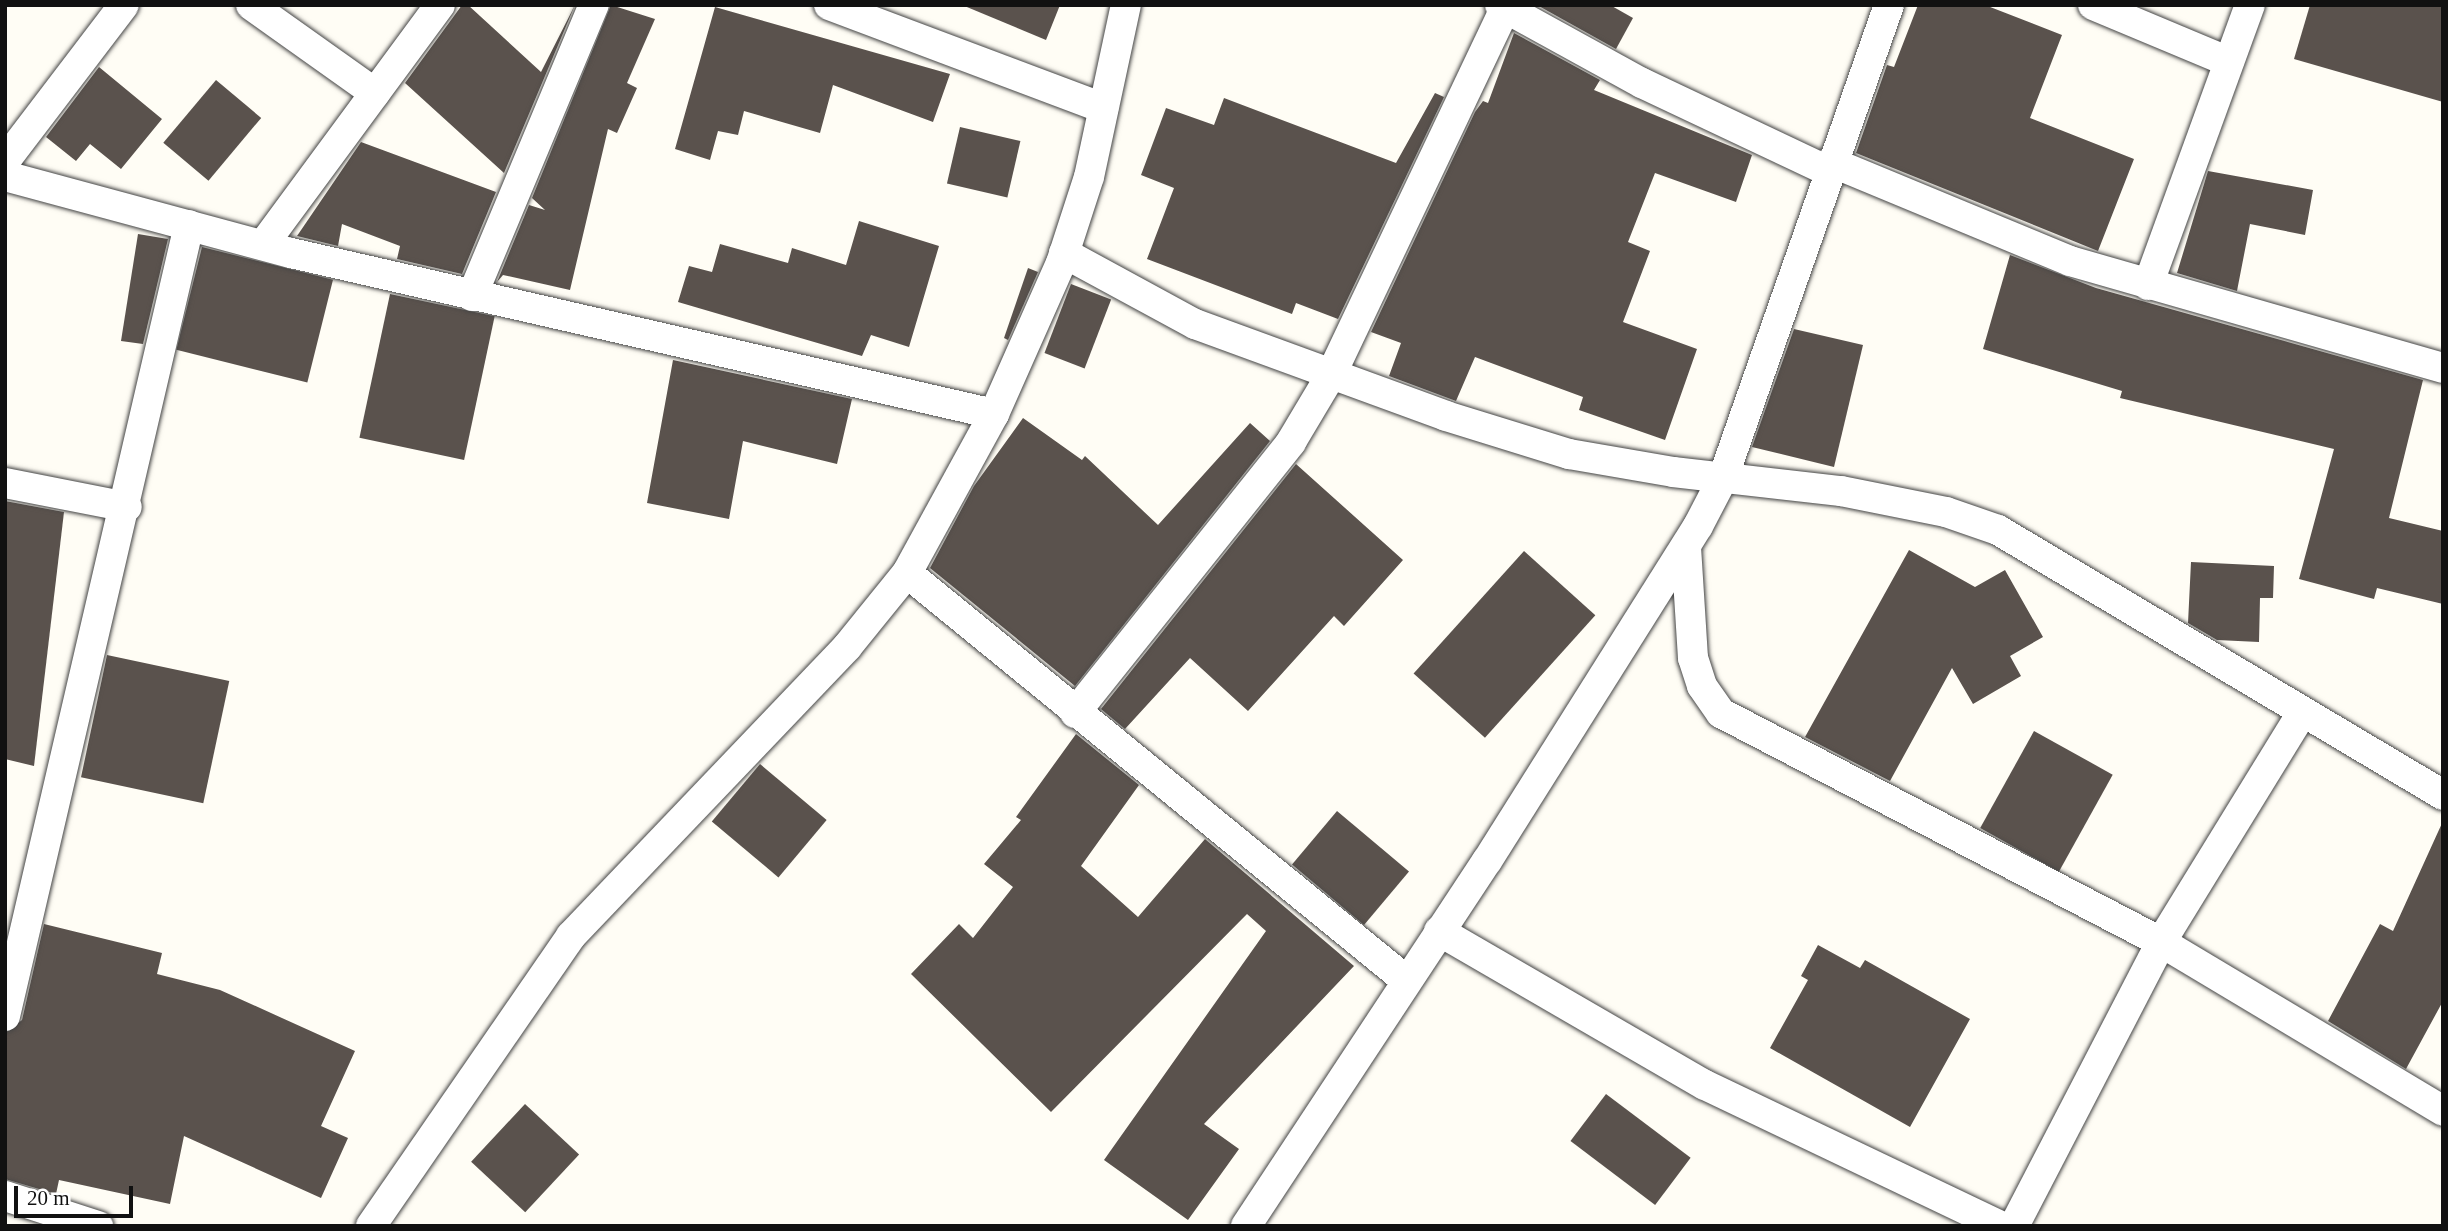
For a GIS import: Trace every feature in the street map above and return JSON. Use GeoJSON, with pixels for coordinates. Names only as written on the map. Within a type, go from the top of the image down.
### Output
{"type":"FeatureCollection","features":[{"type":"Feature","properties":{"kind":"street"},"geometry":{"type":"LineString","coordinates":[[5,161],[124,5]]}},
{"type":"Feature","properties":{"kind":"street"},"geometry":{"type":"LineString","coordinates":[[251,5],[376,93]]}},
{"type":"Feature","properties":{"kind":"street"},"geometry":{"type":"LineString","coordinates":[[263,245],[440,5]]}},
{"type":"Feature","properties":{"kind":"street"},"geometry":{"type":"LineString","coordinates":[[472,296],[594,5]]}},
{"type":"Feature","properties":{"kind":"street"},"geometry":{"type":"LineString","coordinates":[[829,5],[1103,108]]}},
{"type":"Feature","properties":{"kind":"street"},"geometry":{"type":"LineString","coordinates":[[371,1226],[571,936],[847,647],[907,573],[994,414],[1064,253],[1103,108],[1126,5]]}},
{"type":"Feature","properties":{"kind":"street"},"geometry":{"type":"LineString","coordinates":[[1246,1226],[1686,547],[1723,478],[1829,167],[1889,5]]}},
{"type":"Feature","properties":{"kind":"street"},"geometry":{"type":"LineString","coordinates":[[2093,5],[2229,62]]}},
{"type":"Feature","properties":{"kind":"street"},"geometry":{"type":"LineString","coordinates":[[2148,285],[2250,5]]}},
{"type":"Feature","properties":{"kind":"street"},"geometry":{"type":"LineString","coordinates":[[1075,713],[1291,442],[1331,375],[1504,6],[1642,83],[1829,167],[2070,261],[2443,368]]}},
{"type":"Feature","properties":{"kind":"street"},"geometry":{"type":"LineString","coordinates":[[5,176],[263,245],[472,296],[994,414]]}},
{"type":"Feature","properties":{"kind":"street"},"geometry":{"type":"LineString","coordinates":[[5,1016],[127,507],[189,225]]}},
{"type":"Feature","properties":{"kind":"street"},"geometry":{"type":"LineString","coordinates":[[1064,253],[1157,307],[1331,375],[1569,454],[1723,478],[1841,491],[1946,512],[1998,530],[2443,795]]}},
{"type":"Feature","properties":{"kind":"street"},"geometry":{"type":"LineString","coordinates":[[5,483],[127,507]]}},
{"type":"Feature","properties":{"kind":"street"},"geometry":{"type":"LineString","coordinates":[[1686,547],[1693,658],[1702,687],[1721,713],[2161,942],[2443,1111]]}},
{"type":"Feature","properties":{"kind":"street"},"geometry":{"type":"LineString","coordinates":[[907,573],[1075,713],[1407,981]]}},
{"type":"Feature","properties":{"kind":"street"},"geometry":{"type":"LineString","coordinates":[[2014,1226],[2161,942],[2302,713]]}},
{"type":"Feature","properties":{"kind":"street"},"geometry":{"type":"LineString","coordinates":[[1438,931],[1716,1090],[2000,1226]]}},
{"type":"Feature","properties":{"kind":"street"},"geometry":{"type":"LineString","coordinates":[[5,1196],[97,1226]]}},
{"type":"Feature","properties":{"kind":"building"},"geometry":{"type":"Polygon","coordinates":[[[462,5],[468,5],[541,72],[575,5],[504,173],[405,83],[462,5]]]}},
{"type":"Feature","properties":{"kind":"building"},"geometry":{"type":"Polygon","coordinates":[[[611,5],[655,19],[627,83],[637,88],[617,133],[608,129],[570,290],[503,275],[497,282],[529,205],[545,210],[532,198],[611,5]]]}},
{"type":"Feature","properties":{"kind":"building"},"geometry":{"type":"Polygon","coordinates":[[[962,5],[1060,5],[1046,40],[962,5]]]}},
{"type":"Feature","properties":{"kind":"building"},"geometry":{"type":"Polygon","coordinates":[[[1537,5],[1610,5],[1633,18],[1616,49],[1537,5]]]}},
{"type":"Feature","properties":{"kind":"building"},"geometry":{"type":"Polygon","coordinates":[[[1918,5],[1985,5],[2062,35],[2030,118],[2134,159],[2098,251],[1856,153],[1887,65],[1894,67],[1918,5]]]}},
{"type":"Feature","properties":{"kind":"building"},"geometry":{"type":"Polygon","coordinates":[[[2310,5],[2443,5],[2443,102],[2294,59],[2310,5]]]}},
{"type":"Feature","properties":{"kind":"building"},"geometry":{"type":"Polygon","coordinates":[[[715,7],[950,74],[933,122],[833,85],[820,133],[744,111],[738,135],[718,131],[710,160],[675,149],[715,7]]]}},
{"type":"Feature","properties":{"kind":"building"},"geometry":{"type":"Polygon","coordinates":[[[1514,33],[1600,80],[1594,90],[1752,155],[1736,202],[1655,173],[1628,242],[1650,251],[1623,322],[1697,349],[1665,440],[1579,410],[1583,397],[1475,357],[1456,401],[1389,376],[1401,343],[1371,332],[1475,112],[1483,101],[1488,103],[1514,33]]]}},
{"type":"Feature","properties":{"kind":"building"},"geometry":{"type":"Polygon","coordinates":[[[99,67],[162,119],[121,169],[90,144],[76,161],[46,137],[99,67]]]}},
{"type":"Feature","properties":{"kind":"building"},"geometry":{"type":"Polygon","coordinates":[[[216,80],[261,118],[208,181],[163,143],[216,80]]]}},
{"type":"Feature","properties":{"kind":"building"},"geometry":{"type":"Polygon","coordinates":[[[1435,93],[1444,97],[1338,319],[1296,303],[1292,314],[1147,259],[1174,188],[1141,175],[1166,108],[1214,125],[1224,98],[1396,163],[1435,93]]]}},
{"type":"Feature","properties":{"kind":"building"},"geometry":{"type":"Polygon","coordinates":[[[960,127],[1020,141],[1007,197],[947,184],[960,127]]]}},
{"type":"Feature","properties":{"kind":"building"},"geometry":{"type":"Polygon","coordinates":[[[361,142],[496,192],[462,274],[397,259],[400,246],[342,224],[338,246],[297,236],[361,142]]]}},
{"type":"Feature","properties":{"kind":"building"},"geometry":{"type":"Polygon","coordinates":[[[2208,171],[2313,190],[2305,235],[2250,224],[2237,291],[2177,273],[2208,171]]]}},
{"type":"Feature","properties":{"kind":"building"},"geometry":{"type":"Polygon","coordinates":[[[859,221],[939,246],[909,347],[871,335],[862,356],[678,302],[689,266],[712,272],[720,244],[788,263],[792,248],[846,265],[859,221]]]}},
{"type":"Feature","properties":{"kind":"building"},"geometry":{"type":"Polygon","coordinates":[[[138,234],[168,239],[143,344],[121,341],[138,234]]]}},
{"type":"Feature","properties":{"kind":"building"},"geometry":{"type":"Polygon","coordinates":[[[202,247],[333,280],[307,383],[176,350],[202,247]]]}},
{"type":"Feature","properties":{"kind":"building"},"geometry":{"type":"Polygon","coordinates":[[[2010,255],[2096,288],[2423,380],[2389,518],[2443,531],[2443,604],[2377,588],[2374,599],[2299,579],[2334,449],[2120,398],[2122,391],[1983,349],[2010,255]]]}},
{"type":"Feature","properties":{"kind":"building"},"geometry":{"type":"Polygon","coordinates":[[[1028,268],[1038,272],[1008,340],[1004,338],[1028,268]]]}},
{"type":"Feature","properties":{"kind":"building"},"geometry":{"type":"Polygon","coordinates":[[[1071,284],[1111,299],[1085,368],[1044,353],[1071,284]]]}},
{"type":"Feature","properties":{"kind":"building"},"geometry":{"type":"Polygon","coordinates":[[[390,294],[495,316],[464,460],[359,438],[390,294]]]}},
{"type":"Feature","properties":{"kind":"building"},"geometry":{"type":"Polygon","coordinates":[[[1794,329],[1863,345],[1834,467],[1752,447],[1794,329]]]}},
{"type":"Feature","properties":{"kind":"building"},"geometry":{"type":"Polygon","coordinates":[[[673,360],[852,399],[837,464],[743,441],[729,519],[647,503],[673,360]]]}},
{"type":"Feature","properties":{"kind":"building"},"geometry":{"type":"Polygon","coordinates":[[[1023,418],[1082,460],[1085,456],[1158,525],[1250,423],[1270,441],[1075,686],[930,568],[974,486],[1023,418]]]}},
{"type":"Feature","properties":{"kind":"building"},"geometry":{"type":"Polygon","coordinates":[[[1296,464],[1403,560],[1344,626],[1334,616],[1248,711],[1190,658],[1125,729],[1101,709],[1296,464]]]}},
{"type":"Feature","properties":{"kind":"building"},"geometry":{"type":"Polygon","coordinates":[[[5,501],[64,512],[34,766],[5,759],[5,501]]]}},
{"type":"Feature","properties":{"kind":"building"},"geometry":{"type":"Polygon","coordinates":[[[1909,550],[1975,587],[2005,570],[2043,637],[2010,656],[2021,676],[1973,704],[1952,668],[1890,781],[1805,737],[1909,550]]]}},
{"type":"Feature","properties":{"kind":"building"},"geometry":{"type":"Polygon","coordinates":[[[1524,551],[1595,615],[1485,738],[1414,674],[1524,551]]]}},
{"type":"Feature","properties":{"kind":"building"},"geometry":{"type":"Polygon","coordinates":[[[2191,562],[2274,566],[2273,598],[2260,598],[2259,642],[2217,640],[2188,623],[2191,562]]]}},
{"type":"Feature","properties":{"kind":"building"},"geometry":{"type":"Polygon","coordinates":[[[107,655],[229,681],[203,803],[81,777],[107,655]]]}},
{"type":"Feature","properties":{"kind":"building"},"geometry":{"type":"Polygon","coordinates":[[[2034,731],[2113,775],[2059,872],[1980,828],[2034,731]]]}},
{"type":"Feature","properties":{"kind":"building"},"geometry":{"type":"Polygon","coordinates":[[[1076,734],[1139,785],[1081,866],[1138,917],[1205,839],[1354,966],[1204,1124],[1239,1149],[1188,1220],[1104,1160],[1266,931],[1247,914],[1051,1112],[911,974],[959,924],[973,938],[1013,887],[984,864],[1021,820],[1016,817],[1076,734]]]}},
{"type":"Feature","properties":{"kind":"building"},"geometry":{"type":"Polygon","coordinates":[[[760,764],[827,820],[778,877],[712,821],[760,764]]]}},
{"type":"Feature","properties":{"kind":"building"},"geometry":{"type":"Polygon","coordinates":[[[1337,811],[1409,871],[1364,925],[1292,865],[1337,811]]]}},
{"type":"Feature","properties":{"kind":"building"},"geometry":{"type":"Polygon","coordinates":[[[2443,821],[2443,1001],[2406,1069],[2328,1021],[2380,924],[2393,931],[2443,821]]]}},
{"type":"Feature","properties":{"kind":"building"},"geometry":{"type":"Polygon","coordinates":[[[44,924],[162,953],[157,974],[220,990],[355,1051],[321,1126],[348,1138],[321,1198],[184,1136],[170,1204],[59,1180],[56,1194],[5,1179],[5,1033],[22,1020],[44,924]]]}},
{"type":"Feature","properties":{"kind":"building"},"geometry":{"type":"Polygon","coordinates":[[[1818,945],[1860,968],[1865,960],[1970,1019],[1910,1127],[1770,1048],[1808,980],[1801,976],[1818,945]]]}},
{"type":"Feature","properties":{"kind":"building"},"geometry":{"type":"Polygon","coordinates":[[[1606,1094],[1691,1158],[1655,1205],[1570,1141],[1606,1094]]]}},
{"type":"Feature","properties":{"kind":"building"},"geometry":{"type":"Polygon","coordinates":[[[525,1104],[579,1154],[525,1212],[471,1162],[525,1104]]]}}]}
